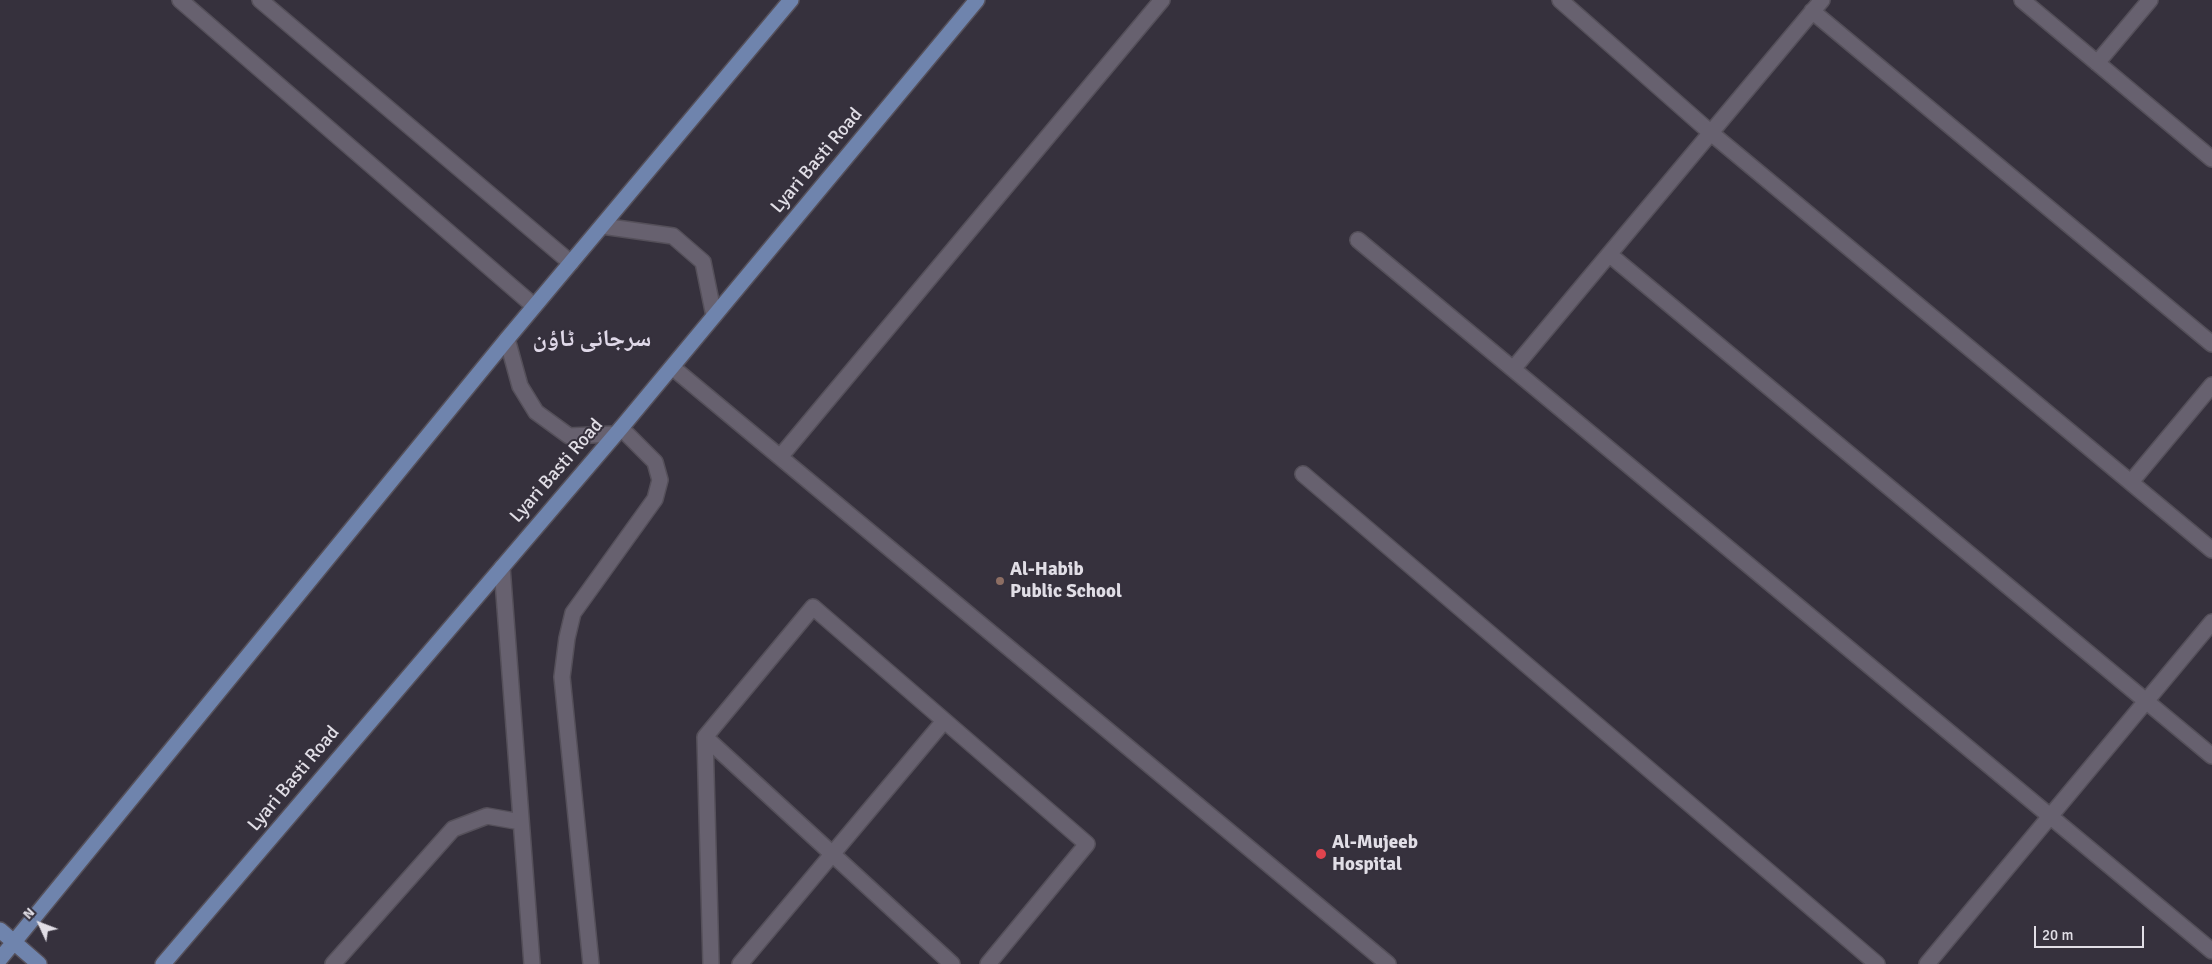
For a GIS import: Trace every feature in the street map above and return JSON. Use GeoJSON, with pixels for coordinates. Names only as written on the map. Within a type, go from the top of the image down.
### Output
{"type":"FeatureCollection","features":[{"type":"Feature","properties":{"kind":"main road"},"geometry":{"type":"LineString","coordinates":[[0,959],[534,306],[791,0]]}},
{"type":"Feature","properties":{"kind":"main road","name":"Lyari Basti Road"},"geometry":{"type":"LineString","coordinates":[[163,964],[618,431],[977,0]]}},
{"type":"Feature","properties":{"kind":"main road"},"geometry":{"type":"LineString","coordinates":[[0,930],[39,964]]}},
{"type":"Feature","properties":{"kind":"street"},"geometry":{"type":"LineString","coordinates":[[180,0],[534,306]]}},
{"type":"Feature","properties":{"kind":"street"},"geometry":{"type":"LineString","coordinates":[[260,0],[571,263]]}},
{"type":"Feature","properties":{"kind":"street"},"geometry":{"type":"LineString","coordinates":[[780,457],[1162,0]]}},
{"type":"Feature","properties":{"kind":"street"},"geometry":{"type":"LineString","coordinates":[[1560,0],[1711,133],[2212,550]]}},
{"type":"Feature","properties":{"kind":"street"},"geometry":{"type":"LineString","coordinates":[[2022,0],[2210,152]]}},
{"type":"Feature","properties":{"kind":"street"},"geometry":{"type":"LineString","coordinates":[[2098,63],[2150,0]]}},
{"type":"Feature","properties":{"kind":"street"},"geometry":{"type":"LineString","coordinates":[[1513,369],[1817,6],[2212,344]]}},
{"type":"Feature","properties":{"kind":"street"},"geometry":{"type":"LineString","coordinates":[[602,226],[673,236],[703,262],[714,316]]}},
{"type":"Feature","properties":{"kind":"street"},"geometry":{"type":"LineString","coordinates":[[1358,240],[2212,951]]}},
{"type":"Feature","properties":{"kind":"street"},"geometry":{"type":"LineString","coordinates":[[1610,255],[2212,756]]}},
{"type":"Feature","properties":{"kind":"street"},"geometry":{"type":"LineString","coordinates":[[507,339],[520,386],[536,412],[569,436],[618,431],[655,462],[660,480],[656,499],[574,613],[562,677],[591,964]]}},
{"type":"Feature","properties":{"kind":"street"},"geometry":{"type":"LineString","coordinates":[[672,367],[1388,964]]}},
{"type":"Feature","properties":{"kind":"street"},"geometry":{"type":"LineString","coordinates":[[2131,482],[2212,385]]}},
{"type":"Feature","properties":{"kind":"street"},"geometry":{"type":"LineString","coordinates":[[1303,474],[1877,964]]}},
{"type":"Feature","properties":{"kind":"street"},"geometry":{"type":"LineString","coordinates":[[502,567],[532,964]]}},
{"type":"Feature","properties":{"kind":"street"},"geometry":{"type":"LineString","coordinates":[[711,964],[705,737],[813,607],[1087,844],[988,964]]}},
{"type":"Feature","properties":{"kind":"street"},"geometry":{"type":"LineString","coordinates":[[1927,964],[2212,622]]}},
{"type":"Feature","properties":{"kind":"street"},"geometry":{"type":"LineString","coordinates":[[740,964],[944,721]]}},
{"type":"Feature","properties":{"kind":"street"},"geometry":{"type":"LineString","coordinates":[[705,737],[952,964]]}},
{"type":"Feature","properties":{"kind":"street"},"geometry":{"type":"LineString","coordinates":[[333,964],[453,829],[487,816],[521,822]]}},
{"type":"Feature","properties":{"kind":"place","name":"Al-Habib Public School"},"geometry":{"type":"Point","coordinates":[1000,581]}},
{"type":"Feature","properties":{"kind":"place","name":"Al-Mujeeb Hospital"},"geometry":{"type":"Point","coordinates":[1321,854]}},
{"type":"Feature","properties":{"kind":"district","name":"سرجانی ٹاؤن"},"geometry":{"type":"Point","coordinates":[592,340]}}]}
